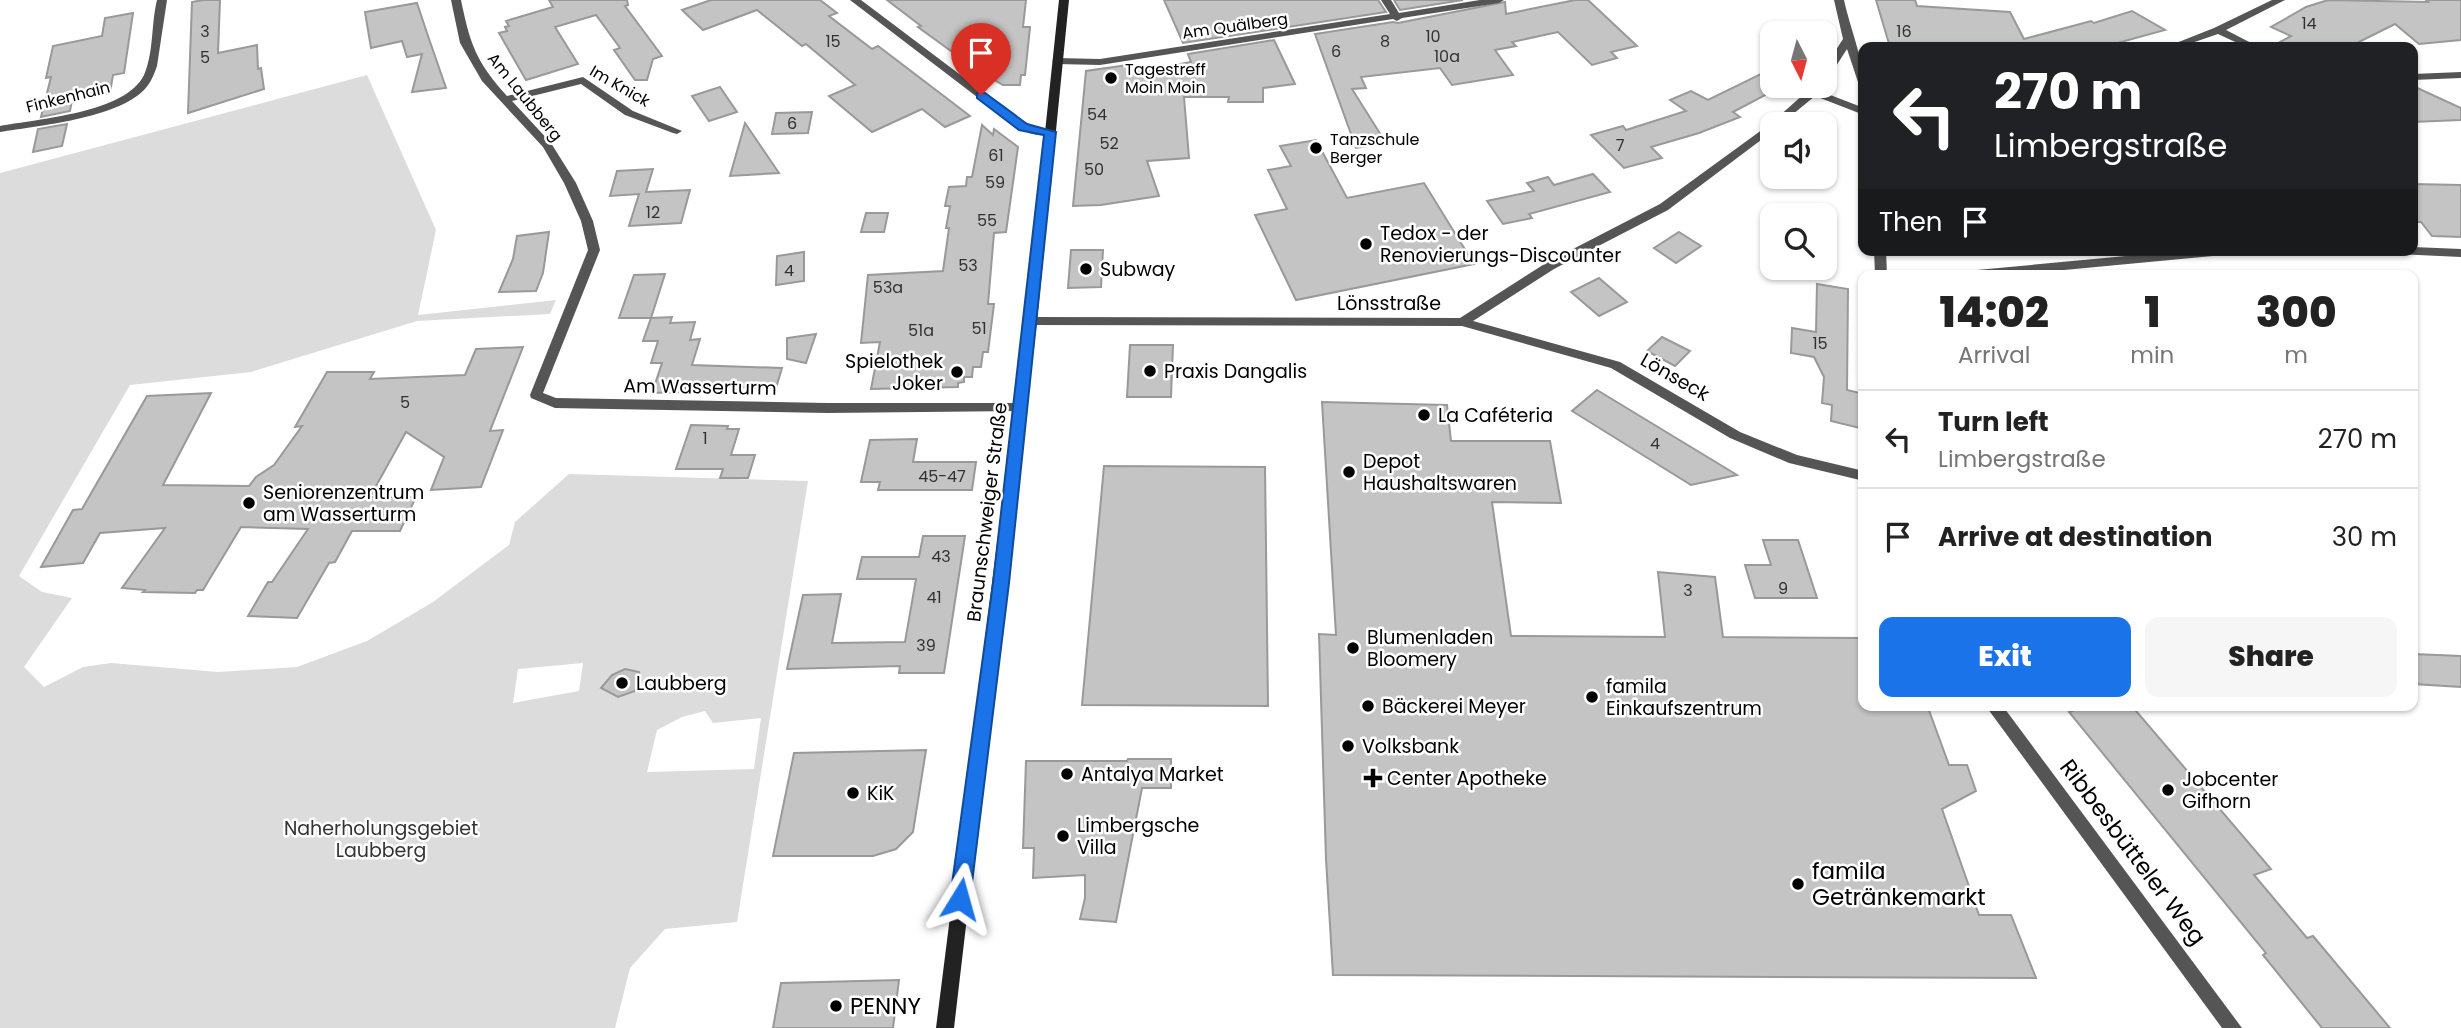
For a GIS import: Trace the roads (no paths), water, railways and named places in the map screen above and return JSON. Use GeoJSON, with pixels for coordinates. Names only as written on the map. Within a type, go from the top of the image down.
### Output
{"type":"FeatureCollection","features":[{"type":"Feature","properties":{"kind":"street","name":"Finkenhain"},"geometry":{"type":"LineString","coordinates":[[0,129],[91,111],[120,101],[141,88],[149,75],[162,0]]}},
{"type":"Feature","properties":{"kind":"street","name":"Am Laubberg"},"geometry":{"type":"LineString","coordinates":[[456,0],[465,43],[486,79],[547,145],[570,183],[587,221],[594,250]]}},
{"type":"Feature","properties":{"kind":"street"},"geometry":{"type":"LineString","coordinates":[[855,0],[1023,127],[1050,132]]}},
{"type":"Feature","properties":{"kind":"street","name":"Braunschweiger Straße"},"geometry":{"type":"LineString","coordinates":[[945,1028],[1021,408],[1064,0]]}},
{"type":"Feature","properties":{"kind":"street"},"geometry":{"type":"LineString","coordinates":[[1386,0],[1397,18]]}},
{"type":"Feature","properties":{"kind":"street","name":"Am Quälberg"},"geometry":{"type":"LineString","coordinates":[[1057,61],[1100,62],[1397,18],[1499,0]]}},
{"type":"Feature","properties":{"kind":"street"},"geometry":{"type":"LineString","coordinates":[[1839,0],[1858,68]]}},
{"type":"Feature","properties":{"kind":"street"},"geometry":{"type":"LineString","coordinates":[[2185,42],[2218,30],[2280,0]]}},
{"type":"Feature","properties":{"kind":"street"},"geometry":{"type":"LineString","coordinates":[[2218,30],[2243,42]]}},
{"type":"Feature","properties":{"kind":"street"},"geometry":{"type":"LineString","coordinates":[[1838,55],[1848,39]]}},
{"type":"Feature","properties":{"kind":"street"},"geometry":{"type":"LineString","coordinates":[[2418,77],[2461,75]]}},
{"type":"Feature","properties":{"kind":"street","name":"Im Knick"},"geometry":{"type":"LineString","coordinates":[[506,99],[583,80],[629,113],[677,131]]}},
{"type":"Feature","properties":{"kind":"street","name":"Lönsstraße"},"geometry":{"type":"LineString","coordinates":[[1789,112],[1806,98]]}},
{"type":"Feature","properties":{"kind":"street"},"geometry":{"type":"LineString","coordinates":[[1836,98],[1858,108]]}},
{"type":"Feature","properties":{"kind":"street","name":"Lönsstraße"},"geometry":{"type":"LineString","coordinates":[[1031,321],[1462,322],[1550,266],[1664,207],[1760,135]]}},
{"type":"Feature","properties":{"kind":"street","name":"Am Wasserturm"},"geometry":{"type":"LineString","coordinates":[[594,250],[536,395],[555,403],[1021,408]]}},
{"type":"Feature","properties":{"kind":"street"},"geometry":{"type":"LineString","coordinates":[[2418,251],[2461,253]]}},
{"type":"Feature","properties":{"kind":"street"},"geometry":{"type":"LineString","coordinates":[[2020,270],[2170,256]]}},
{"type":"Feature","properties":{"kind":"street","name":"Lönseck"},"geometry":{"type":"LineString","coordinates":[[1462,322],[1615,365],[1735,435],[1794,459],[1858,474]]}},
{"type":"Feature","properties":{"kind":"street","name":"Ribbesbütteler Weg"},"geometry":{"type":"LineString","coordinates":[[1997,711],[2233,1028]]}},
{"type":"Feature","properties":{"kind":"place","name":"Tagestreff Moin Moin"},"geometry":{"type":"Point","coordinates":[1111,78]}},
{"type":"Feature","properties":{"kind":"place","name":"Tanzschule Berger"},"geometry":{"type":"Point","coordinates":[1316,148]}},
{"type":"Feature","properties":{"kind":"place","name":"Tedox - der Renovierungs-Discounter"},"geometry":{"type":"Point","coordinates":[1366,244]}},
{"type":"Feature","properties":{"kind":"place","name":"Subway"},"geometry":{"type":"Point","coordinates":[1086,269]}},
{"type":"Feature","properties":{"kind":"place","name":"Praxis Dangalis"},"geometry":{"type":"Point","coordinates":[1150,371]}},
{"type":"Feature","properties":{"kind":"place","name":"Spielothek Joker"},"geometry":{"type":"Point","coordinates":[957,372]}},
{"type":"Feature","properties":{"kind":"place","name":"La Caféteria"},"geometry":{"type":"Point","coordinates":[1424,415]}},
{"type":"Feature","properties":{"kind":"place","name":"Depot Haushaltswaren"},"geometry":{"type":"Point","coordinates":[1349,472]}},
{"type":"Feature","properties":{"kind":"place","name":"Seniorenzentrum am Wasserturm"},"geometry":{"type":"Point","coordinates":[249,503]}},
{"type":"Feature","properties":{"kind":"place","name":"Blumenladen Bloomery"},"geometry":{"type":"Point","coordinates":[1353,648]}},
{"type":"Feature","properties":{"kind":"place","name":"Laubberg"},"geometry":{"type":"Point","coordinates":[622,683]}},
{"type":"Feature","properties":{"kind":"place","name":"famila Einkaufszentrum"},"geometry":{"type":"Point","coordinates":[1592,697]}},
{"type":"Feature","properties":{"kind":"place","name":"Bäckerei Meyer"},"geometry":{"type":"Point","coordinates":[1368,706]}},
{"type":"Feature","properties":{"kind":"place","name":"Volksbank"},"geometry":{"type":"Point","coordinates":[1348,746]}},
{"type":"Feature","properties":{"kind":"place","name":"Antalya Market"},"geometry":{"type":"Point","coordinates":[1067,774]}},
{"type":"Feature","properties":{"kind":"place","name":"Center Apotheke"},"geometry":{"type":"Point","coordinates":[1373,778]}},
{"type":"Feature","properties":{"kind":"place","name":"Jobcenter Gifhorn"},"geometry":{"type":"Point","coordinates":[2168,790]}},
{"type":"Feature","properties":{"kind":"place","name":"KiK"},"geometry":{"type":"Point","coordinates":[853,793]}},
{"type":"Feature","properties":{"kind":"place","name":"Limbergsche Villa"},"geometry":{"type":"Point","coordinates":[1063,836]}},
{"type":"Feature","properties":{"kind":"place","name":"famila Getränkemarkt"},"geometry":{"type":"Point","coordinates":[1798,884]}},
{"type":"Feature","properties":{"kind":"place","name":"PENNY"},"geometry":{"type":"Point","coordinates":[836,1006]}},
{"type":"Feature","properties":{"kind":"park label","name":"Naherholungsgebiet Laubberg"},"geometry":{"type":"Point","coordinates":[381,839]}}]}
